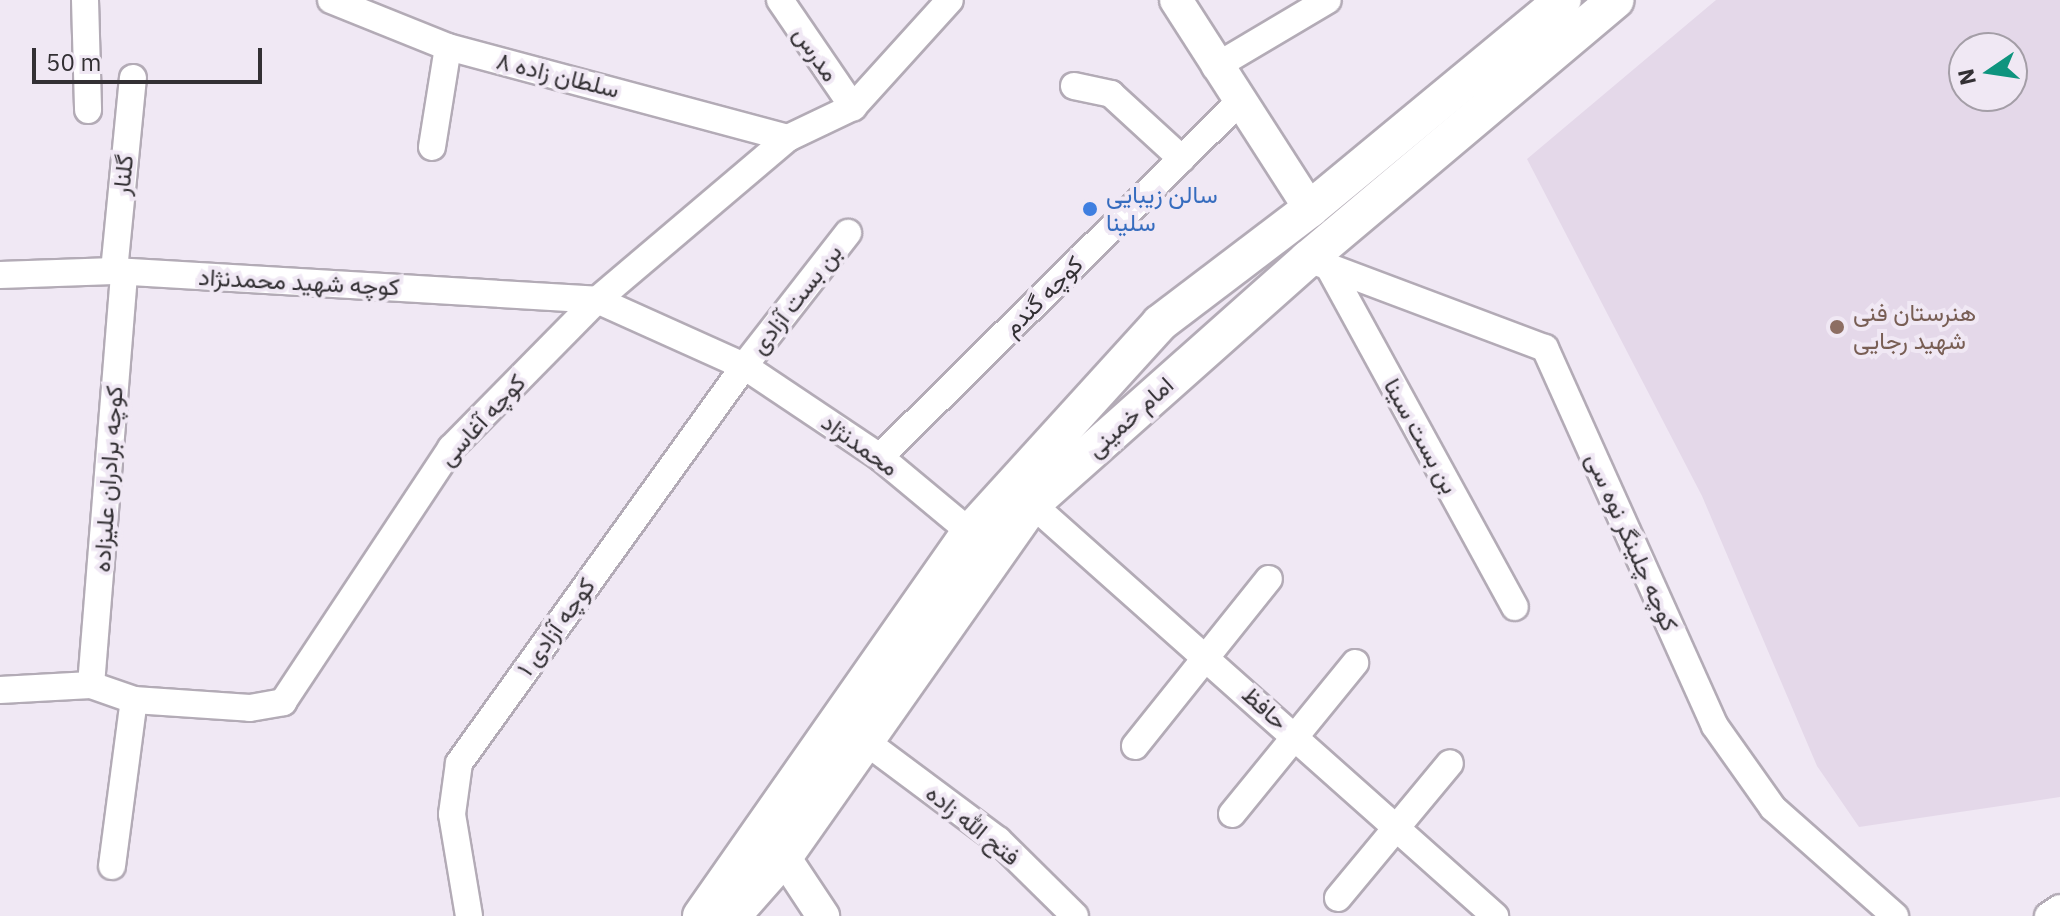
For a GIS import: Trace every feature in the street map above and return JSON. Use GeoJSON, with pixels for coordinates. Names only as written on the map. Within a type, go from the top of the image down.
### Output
{"type":"FeatureCollection","features":[{"type":"Feature","properties":{"kind":"main road","name":"امام خمینی"},"geometry":{"type":"LineString","coordinates":[[701,916],[970,532],[1160,323],[1310,209],[1563,0]]}},
{"type":"Feature","properties":{"kind":"main road","name":"امام خمینی"},"geometry":{"type":"LineString","coordinates":[[732,916],[784,857],[1032,504],[1317,262],[1616,0]]}},
{"type":"Feature","properties":{"kind":"street"},"geometry":{"type":"LineString","coordinates":[[85,0],[88,110]]}},
{"type":"Feature","properties":{"kind":"street","name":"سلطان زاده ۸"},"geometry":{"type":"LineString","coordinates":[[331,0],[448,47],[788,138]]}},
{"type":"Feature","properties":{"kind":"street","name":"مدرس"},"geometry":{"type":"LineString","coordinates":[[780,0],[853,107]]}},
{"type":"Feature","properties":{"kind":"street","name":"کوچه آغاسی"},"geometry":{"type":"LineString","coordinates":[[0,691],[91,685],[134,700],[250,708],[283,702],[451,448],[597,300],[788,138],[853,107],[950,0]]}},
{"type":"Feature","properties":{"kind":"street"},"geometry":{"type":"LineString","coordinates":[[1176,0],[1215,67],[1310,209]]}},
{"type":"Feature","properties":{"kind":"street"},"geometry":{"type":"LineString","coordinates":[[1215,67],[1328,0]]}},
{"type":"Feature","properties":{"kind":"street"},"geometry":{"type":"LineString","coordinates":[[432,147],[448,47]]}},
{"type":"Feature","properties":{"kind":"street","name":"گلنار"},"geometry":{"type":"LineString","coordinates":[[119,272],[133,78]]}},
{"type":"Feature","properties":{"kind":"street"},"geometry":{"type":"LineString","coordinates":[[1074,86],[1111,94],[1182,159]]}},
{"type":"Feature","properties":{"kind":"street","name":"کوچه گندم"},"geometry":{"type":"LineString","coordinates":[[880,457],[1239,102]]}},
{"type":"Feature","properties":{"kind":"street","name":"بن بست آزادی"},"geometry":{"type":"LineString","coordinates":[[744,366],[848,233]]}},
{"type":"Feature","properties":{"kind":"street","name":"بن بست سینا"},"geometry":{"type":"LineString","coordinates":[[1317,262],[1515,607]]}},
{"type":"Feature","properties":{"kind":"street","name":"کوچه چلینگر نوه سی"},"geometry":{"type":"LineString","coordinates":[[1317,262],[1545,348],[1715,726],[1773,808],[1895,916]]}},
{"type":"Feature","properties":{"kind":"street","name":"کوچه شهید محمدنژاد"},"geometry":{"type":"LineString","coordinates":[[0,275],[119,272],[597,300]]}},
{"type":"Feature","properties":{"kind":"street","name":"کوچه برادران علیزاده"},"geometry":{"type":"LineString","coordinates":[[91,685],[119,272]]}},
{"type":"Feature","properties":{"kind":"street","name":"محمدنژاد"},"geometry":{"type":"LineString","coordinates":[[597,300],[744,366],[880,457],[970,532]]}},
{"type":"Feature","properties":{"kind":"street","name":"کوچه آزادی ۱"},"geometry":{"type":"LineString","coordinates":[[469,916],[452,814],[459,763],[744,366]]}},
{"type":"Feature","properties":{"kind":"street","name":"حافظ"},"geometry":{"type":"LineString","coordinates":[[1032,504],[1207,656],[1495,916]]}},
{"type":"Feature","properties":{"kind":"street"},"geometry":{"type":"LineString","coordinates":[[1135,746],[1269,579]]}},
{"type":"Feature","properties":{"kind":"street"},"geometry":{"type":"LineString","coordinates":[[1232,814],[1294,734],[1355,663]]}},
{"type":"Feature","properties":{"kind":"street"},"geometry":{"type":"LineString","coordinates":[[112,866],[134,700]]}},
{"type":"Feature","properties":{"kind":"street","name":"فتح الله زاده"},"geometry":{"type":"LineString","coordinates":[[865,741],[998,840],[1075,916]]}},
{"type":"Feature","properties":{"kind":"street"},"geometry":{"type":"LineString","coordinates":[[1338,898],[1450,763]]}},
{"type":"Feature","properties":{"kind":"street"},"geometry":{"type":"LineString","coordinates":[[784,857],[823,916]]}},
{"type":"Feature","properties":{"kind":"street"},"geometry":{"type":"LineString","coordinates":[[2048,916],[2060,908]]}},
{"type":"Feature","properties":{"kind":"shaded area","name":"هنرستان فنی شهید رجایی"},"geometry":{"type":"Polygon","coordinates":[[[1716,0],[2060,0],[2060,797],[1859,827],[1817,766],[1702,496],[1527,159],[1716,0]]]}},
{"type":"Feature","properties":{"kind":"place","name":"سالن زیبایی سلینا"},"geometry":{"type":"Point","coordinates":[1090,209]}},
{"type":"Feature","properties":{"kind":"place","name":"هنرستان فنی شهید رجایی"},"geometry":{"type":"Point","coordinates":[1837,327]}}]}
